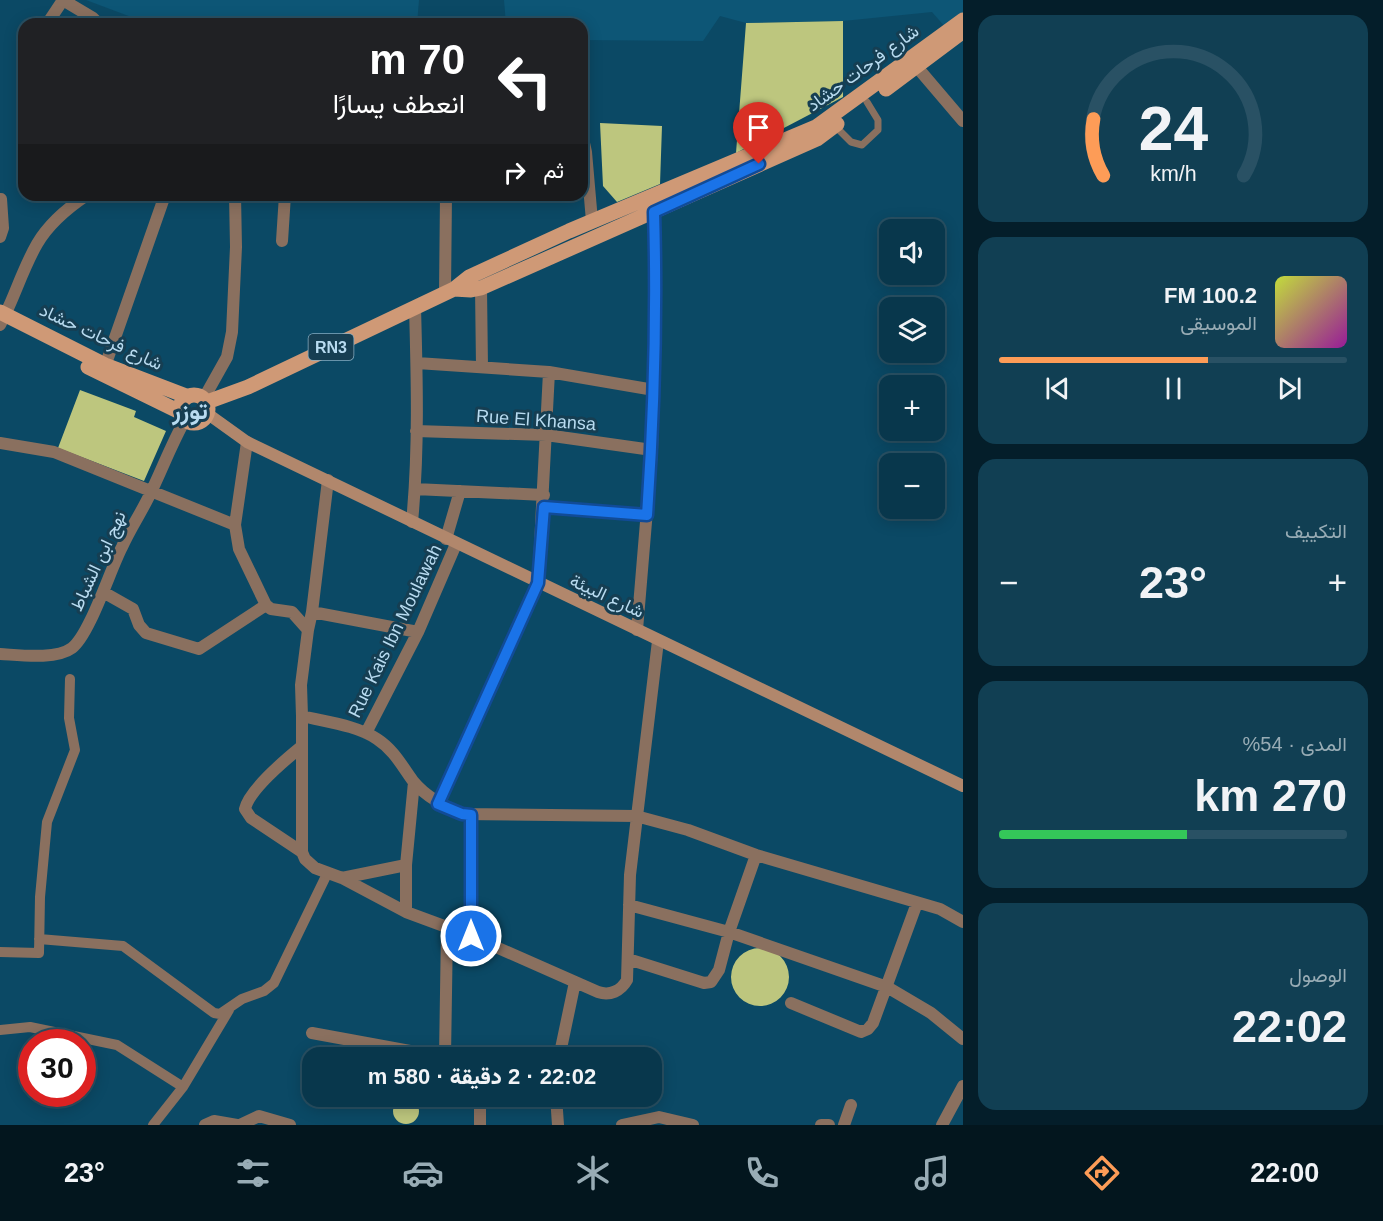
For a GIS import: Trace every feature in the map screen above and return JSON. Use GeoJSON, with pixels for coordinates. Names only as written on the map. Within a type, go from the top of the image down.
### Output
{"type":"FeatureCollection","features":[{"type":"Feature","properties":{"kind":"main road","name":"شارع فرحات حشاد"},"geometry":{"type":"LineString","coordinates":[[206,405],[415,308],[450,291],[469,277],[569,231],[592,221],[653,204],[817,139],[867,102],[963,20]]}},
{"type":"Feature","properties":{"kind":"main road","name":"شارع فرحات حشاد"},"geometry":{"type":"LineString","coordinates":[[450,291],[481,288],[574,247],[653,204],[816,127],[963,32]]}},
{"type":"Feature","properties":{"kind":"main road"},"geometry":{"type":"LineString","coordinates":[[569,231],[574,247]]}},
{"type":"Feature","properties":{"kind":"main road","name":"شارع فرحات حشاد"},"geometry":{"type":"LineString","coordinates":[[2,319],[104,370],[182,416]]}},
{"type":"Feature","properties":{"kind":"main road","name":"شارع فرحات حشاد"},"geometry":{"type":"LineString","coordinates":[[104,370],[186,396]]}},
{"type":"Feature","properties":{"kind":"main road","name":"RN3"},"geometry":{"type":"LineString","coordinates":[[182,416],[193,423],[198,423],[206,405],[195,394],[186,396]]}},
{"type":"Feature","properties":{"kind":"main road"},"geometry":{"type":"LineString","coordinates":[[182,416],[180,403],[186,396]]}},
{"type":"Feature","properties":{"kind":"main road","name":"شارع البيئة"},"geometry":{"type":"LineString","coordinates":[[206,405],[247,442],[963,786]]}},
{"type":"Feature","properties":{"kind":"street"},"geometry":{"type":"LineString","coordinates":[[51,18],[63,0],[93,18]]}},
{"type":"Feature","properties":{"kind":"street"},"geometry":{"type":"LineString","coordinates":[[913,63],[963,121]]}},
{"type":"Feature","properties":{"kind":"street"},"geometry":{"type":"LineString","coordinates":[[588,175],[592,221]]}},
{"type":"Feature","properties":{"kind":"street"},"geometry":{"type":"LineString","coordinates":[[0,237],[3,228],[1,199]]}},
{"type":"Feature","properties":{"kind":"street"},"geometry":{"type":"LineString","coordinates":[[2,319],[40,239],[78,201]]}},
{"type":"Feature","properties":{"kind":"street"},"geometry":{"type":"LineString","coordinates":[[104,370],[163,201]]}},
{"type":"Feature","properties":{"kind":"street"},"geometry":{"type":"LineString","coordinates":[[206,405],[227,357],[232,332],[236,247],[235,201]]}},
{"type":"Feature","properties":{"kind":"street"},"geometry":{"type":"LineString","coordinates":[[282,241],[285,201]]}},
{"type":"Feature","properties":{"kind":"street"},"geometry":{"type":"LineString","coordinates":[[446,201],[450,291]]}},
{"type":"Feature","properties":{"kind":"street"},"geometry":{"type":"LineString","coordinates":[[637,630],[652,450],[656,300],[653,204]]}},
{"type":"Feature","properties":{"kind":"street"},"geometry":{"type":"LineString","coordinates":[[481,288],[482,368]]}},
{"type":"Feature","properties":{"kind":"street"},"geometry":{"type":"LineString","coordinates":[[412,522],[415,489],[417,363],[415,308]]}},
{"type":"Feature","properties":{"kind":"street"},"geometry":{"type":"LineString","coordinates":[[417,363],[549,372],[654,390]]}},
{"type":"Feature","properties":{"kind":"street"},"geometry":{"type":"LineString","coordinates":[[438,804],[538,583],[549,372]]}},
{"type":"Feature","properties":{"kind":"street","name":"نهج ابن الشباط"},"geometry":{"type":"LineString","coordinates":[[0,654],[54,655],[72,648],[79,641],[122,546],[151,492],[182,416]]}},
{"type":"Feature","properties":{"kind":"street","name":"Rue El Khansa"},"geometry":{"type":"LineString","coordinates":[[416,431],[546,435],[652,450]]}},
{"type":"Feature","properties":{"kind":"street"},"geometry":{"type":"LineString","coordinates":[[247,442],[235,525],[239,549],[266,605],[271,609],[292,612],[308,630]]}},
{"type":"Feature","properties":{"kind":"street"},"geometry":{"type":"LineString","coordinates":[[0,443],[54,452],[235,525]]}},
{"type":"Feature","properties":{"kind":"street"},"geometry":{"type":"LineString","coordinates":[[302,852],[301,685],[327,480]]}},
{"type":"Feature","properties":{"kind":"street"},"geometry":{"type":"LineString","coordinates":[[415,489],[460,491],[647,515]]}},
{"type":"Feature","properties":{"kind":"street","name":"Rue Kais Ibn Moulawah"},"geometry":{"type":"LineString","coordinates":[[366,733],[418,632],[451,541],[460,491]]}},
{"type":"Feature","properties":{"kind":"street"},"geometry":{"type":"LineString","coordinates":[[103,592],[133,609],[139,625],[146,633],[199,649],[266,605]]}},
{"type":"Feature","properties":{"kind":"street"},"geometry":{"type":"LineString","coordinates":[[312,612],[418,632]]}},
{"type":"Feature","properties":{"kind":"street"},"geometry":{"type":"LineString","coordinates":[[301,747],[278,766],[251,797],[245,809],[251,818],[302,852],[315,868],[342,878],[406,912],[471,936],[604,994],[616,992],[627,980],[628,905],[636,816],[658,641]]}},
{"type":"Feature","properties":{"kind":"street"},"geometry":{"type":"LineString","coordinates":[[0,952],[39,953],[40,897],[47,822],[75,750],[69,718],[70,679]]}},
{"type":"Feature","properties":{"kind":"street"},"geometry":{"type":"LineString","coordinates":[[302,716],[366,733],[378,739],[391,751],[414,782],[438,804],[462,814],[636,816],[688,830],[756,855],[940,909],[963,922]]}},
{"type":"Feature","properties":{"kind":"street"},"geometry":{"type":"LineString","coordinates":[[406,912],[406,865],[414,782]]}},
{"type":"Feature","properties":{"kind":"street"},"geometry":{"type":"LineString","coordinates":[[471,815],[471,936]]}},
{"type":"Feature","properties":{"kind":"street"},"geometry":{"type":"LineString","coordinates":[[628,959],[709,983],[717,973],[756,855]]}},
{"type":"Feature","properties":{"kind":"street"},"geometry":{"type":"LineString","coordinates":[[342,878],[406,865]]}},
{"type":"Feature","properties":{"kind":"street"},"geometry":{"type":"LineString","coordinates":[[39,939],[123,946],[214,1013],[223,1013],[232,1005],[264,991],[274,983],[327,874]]}},
{"type":"Feature","properties":{"kind":"street"},"geometry":{"type":"LineString","coordinates":[[791,1003],[861,1032],[868,1029],[873,1023],[887,987],[917,903]]}},
{"type":"Feature","properties":{"kind":"street"},"geometry":{"type":"LineString","coordinates":[[628,905],[729,932],[887,987],[931,1013],[963,1039]]}},
{"type":"Feature","properties":{"kind":"street"},"geometry":{"type":"LineString","coordinates":[[446,1047],[447,929]]}},
{"type":"Feature","properties":{"kind":"street"},"geometry":{"type":"LineString","coordinates":[[561,1047],[575,982]]}},
{"type":"Feature","properties":{"kind":"street"},"geometry":{"type":"LineString","coordinates":[[153,1125],[183,1087],[232,1005]]}},
{"type":"Feature","properties":{"kind":"street"},"geometry":{"type":"LineString","coordinates":[[0,1030],[30,1027],[117,1044],[183,1087]]}},
{"type":"Feature","properties":{"kind":"street"},"geometry":{"type":"LineString","coordinates":[[312,1033],[390,1047]]}},
{"type":"Feature","properties":{"kind":"street"},"geometry":{"type":"LineString","coordinates":[[942,1125],[963,1086]]}},
{"type":"Feature","properties":{"kind":"street"},"geometry":{"type":"LineString","coordinates":[[844,1125],[851,1105]]}},
{"type":"Feature","properties":{"kind":"street"},"geometry":{"type":"LineString","coordinates":[[480,1107],[480,1125]]}},
{"type":"Feature","properties":{"kind":"street"},"geometry":{"type":"LineString","coordinates":[[557,1107],[558,1125]]}},
{"type":"Feature","properties":{"kind":"street"},"geometry":{"type":"LineString","coordinates":[[205,1125],[214,1121],[238,1125],[259,1116],[290,1125]]}},
{"type":"Feature","properties":{"kind":"street"},"geometry":{"type":"LineString","coordinates":[[622,1125],[659,1117],[693,1125]]}},
{"type":"Feature","properties":{"kind":"street"},"geometry":{"type":"LineString","coordinates":[[821,1125],[829,1125]]}},
{"type":"Feature","properties":{"kind":"lane"},"geometry":{"type":"LineString","coordinates":[[835,126],[852,142],[862,145],[878,130],[878,120],[867,102]]}},
{"type":"Feature","properties":{"kind":"shaded area"},"geometry":{"type":"Polygon","coordinates":[[[86,0],[419,0],[418,18],[134,18],[86,0]]]}},
{"type":"Feature","properties":{"kind":"shaded area"},"geometry":{"type":"Polygon","coordinates":[[[504,0],[963,0],[963,13],[946,28],[932,12],[843,21],[746,23],[720,16],[703,41],[588,40],[588,18],[506,18],[504,0]]]}},
{"type":"Feature","properties":{"kind":"building"},"geometry":{"type":"Polygon","coordinates":[[[843,21],[843,97],[736,153],[746,23],[843,21]]]}},
{"type":"Feature","properties":{"kind":"building"},"geometry":{"type":"Polygon","coordinates":[[[600,123],[662,126],[660,184],[617,202],[603,186],[600,123]]]}},
{"type":"Feature","properties":{"kind":"building"},"geometry":{"type":"Polygon","coordinates":[[[80,390],[136,411],[134,417],[166,431],[144,481],[58,448],[80,390]]]}},
{"type":"Feature","properties":{"kind":"building"},"geometry":{"type":"Polygon","coordinates":[[[760,948],[771,950],[781,956],[787,966],[789,977],[787,988],[781,998],[771,1004],[760,1006],[749,1004],[739,998],[733,988],[731,977],[733,966],[739,956],[749,950],[760,948]]]}},
{"type":"Feature","properties":{"kind":"building"},"geometry":{"type":"Polygon","coordinates":[[[394,1107],[418,1107],[418,1116],[411,1123],[401,1123],[394,1116],[394,1107]]]}},
{"type":"Feature","properties":{"kind":"district","name":"توزر"},"geometry":{"type":"Point","coordinates":[190,411]}},
{"type":"Feature","properties":{"kind":"route"},"geometry":{"type":"LineString","coordinates":[[471,936],[471,815],[462,814],[438,804],[538,583],[544,507],[647,515],[652,450],[656,300],[654,212],[759,164]]}}]}
